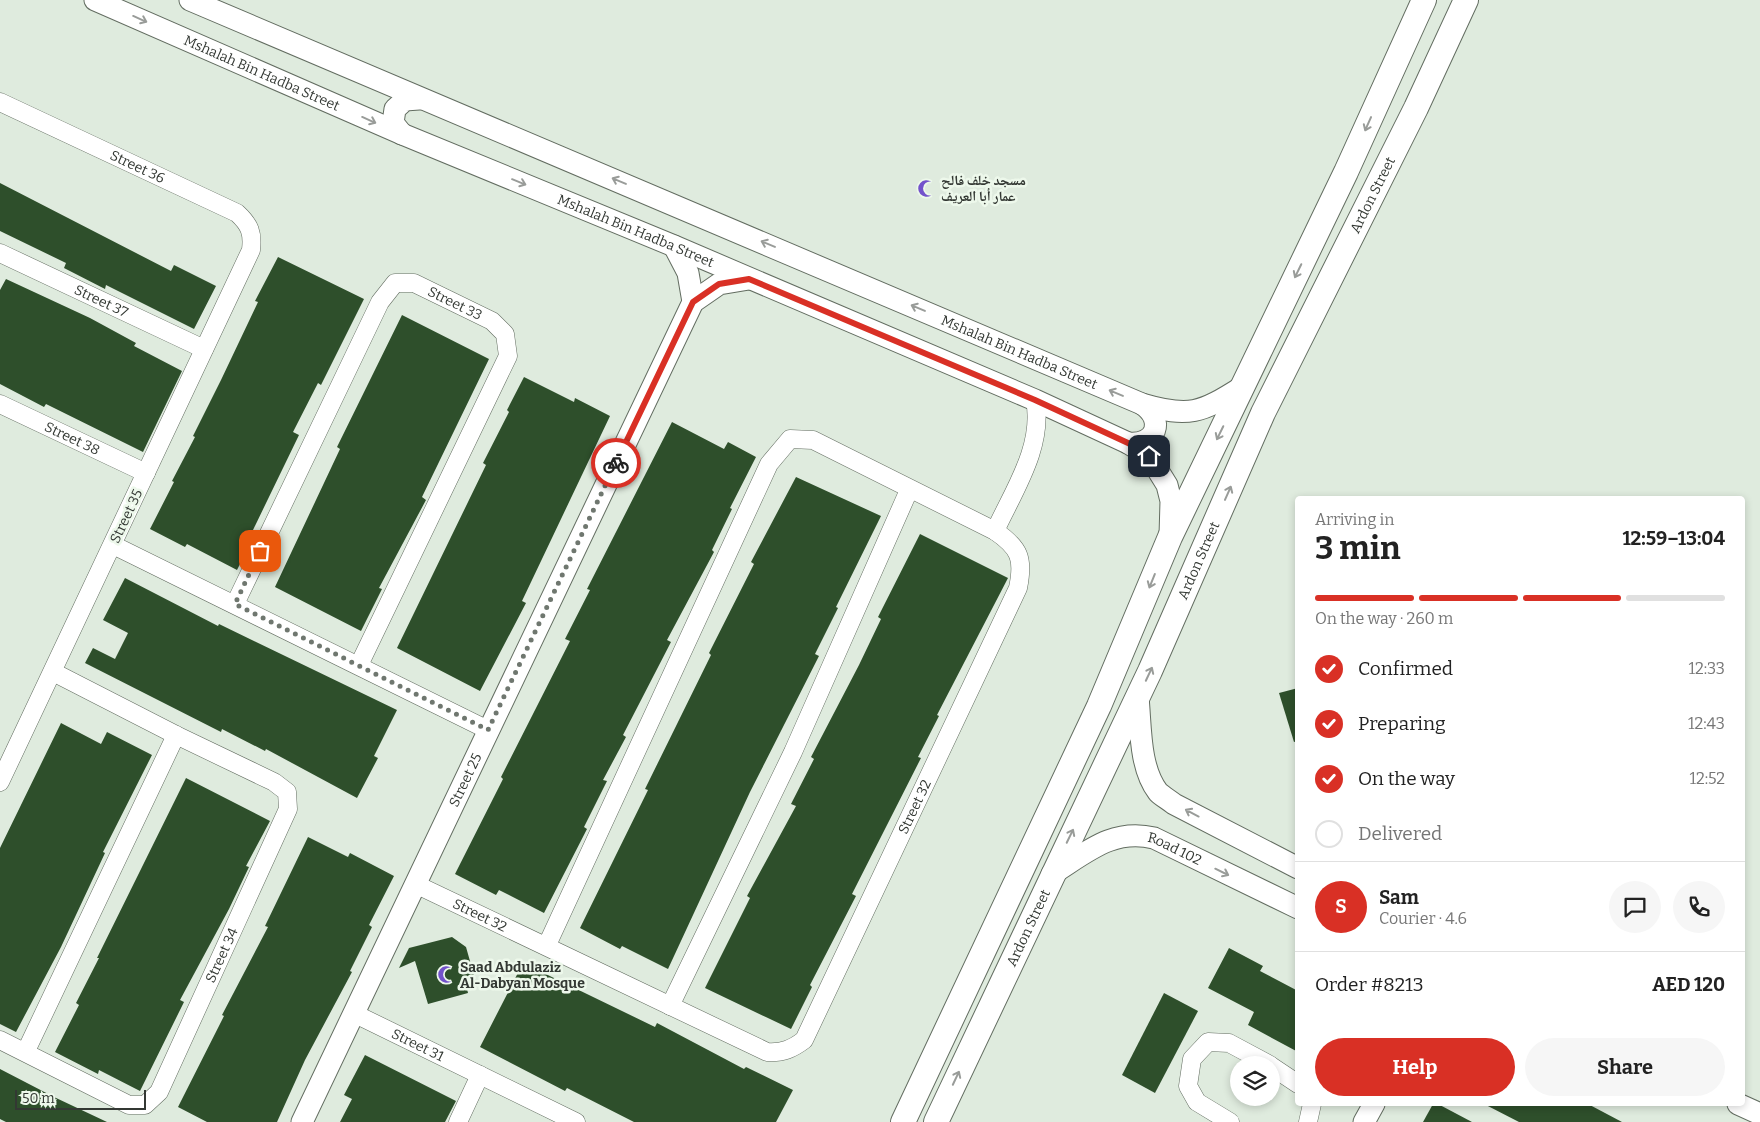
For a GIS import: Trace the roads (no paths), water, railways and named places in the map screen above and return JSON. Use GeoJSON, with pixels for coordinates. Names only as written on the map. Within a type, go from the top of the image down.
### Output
{"type":"FeatureCollection","features":[{"type":"Feature","properties":{"kind":"main road"},"geometry":{"type":"LineString","coordinates":[[1416,108],[1408,115],[1396,117],[1386,109],[1385,103],[1418,34],[1425,0]]}},
{"type":"Feature","properties":{"kind":"main road","name":"Ardon Street"},"geometry":{"type":"LineString","coordinates":[[903,1122],[1103,697],[1170,537],[1346,172],[1425,0]]}},
{"type":"Feature","properties":{"kind":"main road","name":"Ardon Street"},"geometry":{"type":"LineString","coordinates":[[936,1122],[1052,874],[1138,697],[1264,413],[1416,108],[1466,0]]}},
{"type":"Feature","properties":{"kind":"street","name":"Mshalah Bin Hadba Street"},"geometry":{"type":"LineString","coordinates":[[95,0],[402,134],[674,246],[1035,400],[1128,443],[1149,456],[1167,485],[1171,501],[1170,537]]}},
{"type":"Feature","properties":{"kind":"street","name":"Mshalah Bin Hadba Street"},"geometry":{"type":"LineString","coordinates":[[190,0],[419,99],[592,169],[1142,404],[1172,413],[1190,412],[1222,400],[1242,387]]}},
{"type":"Feature","properties":{"kind":"street"},"geometry":{"type":"LineString","coordinates":[[402,134],[394,123],[395,109],[405,100],[419,99]]}},
{"type":"Feature","properties":{"kind":"street","name":"Street 36"},"geometry":{"type":"LineString","coordinates":[[0,102],[237,213],[247,222],[253,235],[251,250]]}},
{"type":"Feature","properties":{"kind":"street"},"geometry":{"type":"LineString","coordinates":[[674,246],[688,273],[693,302]]}},
{"type":"Feature","properties":{"kind":"street","name":"Street 35"},"geometry":{"type":"LineString","coordinates":[[0,782],[251,250]]}},
{"type":"Feature","properties":{"kind":"street","name":"Street 37"},"geometry":{"type":"LineString","coordinates":[[0,253],[204,349]]}},
{"type":"Feature","properties":{"kind":"street","name":"Street 25"},"geometry":{"type":"LineString","coordinates":[[302,1122],[693,302],[719,284],[749,279]]}},
{"type":"Feature","properties":{"kind":"street","name":"Street 33"},"geometry":{"type":"LineString","coordinates":[[235,604],[380,302],[395,283],[414,283],[492,321],[505,334],[508,356],[359,665]]}},
{"type":"Feature","properties":{"kind":"street"},"geometry":{"type":"LineString","coordinates":[[995,531],[1034,446],[1038,423],[1035,400]]}},
{"type":"Feature","properties":{"kind":"street","name":"Street 38"},"geometry":{"type":"LineString","coordinates":[[0,404],[146,473]]}},
{"type":"Feature","properties":{"kind":"street"},"geometry":{"type":"LineString","coordinates":[[1128,443],[1139,444],[1148,440],[1155,431],[1156,420],[1151,410],[1142,404]]}},
{"type":"Feature","properties":{"kind":"street","name":"Street 32"},"geometry":{"type":"LineString","coordinates":[[415,884],[547,945],[767,1052],[779,1053],[792,1049],[804,1040],[1018,588],[1022,567],[1018,553],[1009,540],[995,531],[909,490],[813,440],[790,440],[769,464],[547,945]]}},
{"type":"Feature","properties":{"kind":"street"},"geometry":{"type":"LineString","coordinates":[[670,1006],[793,752],[909,490]]}},
{"type":"Feature","properties":{"kind":"street"},"geometry":{"type":"LineString","coordinates":[[113,544],[488,730]]}},
{"type":"Feature","properties":{"kind":"street","name":"Street 34"},"geometry":{"type":"LineString","coordinates":[[0,1040],[26,1051],[129,1105],[145,1105],[159,1092],[288,809],[287,792],[274,782],[176,735],[53,672]]}},
{"type":"Feature","properties":{"kind":"street"},"geometry":{"type":"LineString","coordinates":[[1138,697],[1146,765],[1150,780],[1159,793],[1174,804],[1295,866]]}},
{"type":"Feature","properties":{"kind":"street"},"geometry":{"type":"LineString","coordinates":[[26,1051],[176,735]]}},
{"type":"Feature","properties":{"kind":"street","name":"Road 102"},"geometry":{"type":"LineString","coordinates":[[1052,874],[1114,837],[1141,835],[1154,838],[1295,907]]}},
{"type":"Feature","properties":{"kind":"street","name":"Street 31"},"geometry":{"type":"LineString","coordinates":[[355,1014],[576,1122]]}},
{"type":"Feature","properties":{"kind":"street"},"geometry":{"type":"LineString","coordinates":[[1230,1122],[1198,1102],[1188,1086],[1192,1059],[1208,1042],[1229,1043],[1254,1056]]}},
{"type":"Feature","properties":{"kind":"street"},"geometry":{"type":"LineString","coordinates":[[1280,1071],[1295,1082]]}},
{"type":"Feature","properties":{"kind":"street"},"geometry":{"type":"LineString","coordinates":[[458,1122],[480,1075]]}},
{"type":"Feature","properties":{"kind":"street"},"geometry":{"type":"LineString","coordinates":[[1308,1122],[1312,1106]]}},
{"type":"Feature","properties":{"kind":"street"},"geometry":{"type":"LineString","coordinates":[[1364,1122],[1373,1106]]}},
{"type":"Feature","properties":{"kind":"street"},"geometry":{"type":"LineString","coordinates":[[1742,1106],[1760,1114]]}},
{"type":"Feature","properties":{"kind":"place","name":"مسجد خلف فالح عمار أبا العريف"},"geometry":{"type":"Point","coordinates":[927,188]}},
{"type":"Feature","properties":{"kind":"place","name":"Saad Abdulaziz Al-Dabyan Mosque"},"geometry":{"type":"Point","coordinates":[446,975]}}]}
